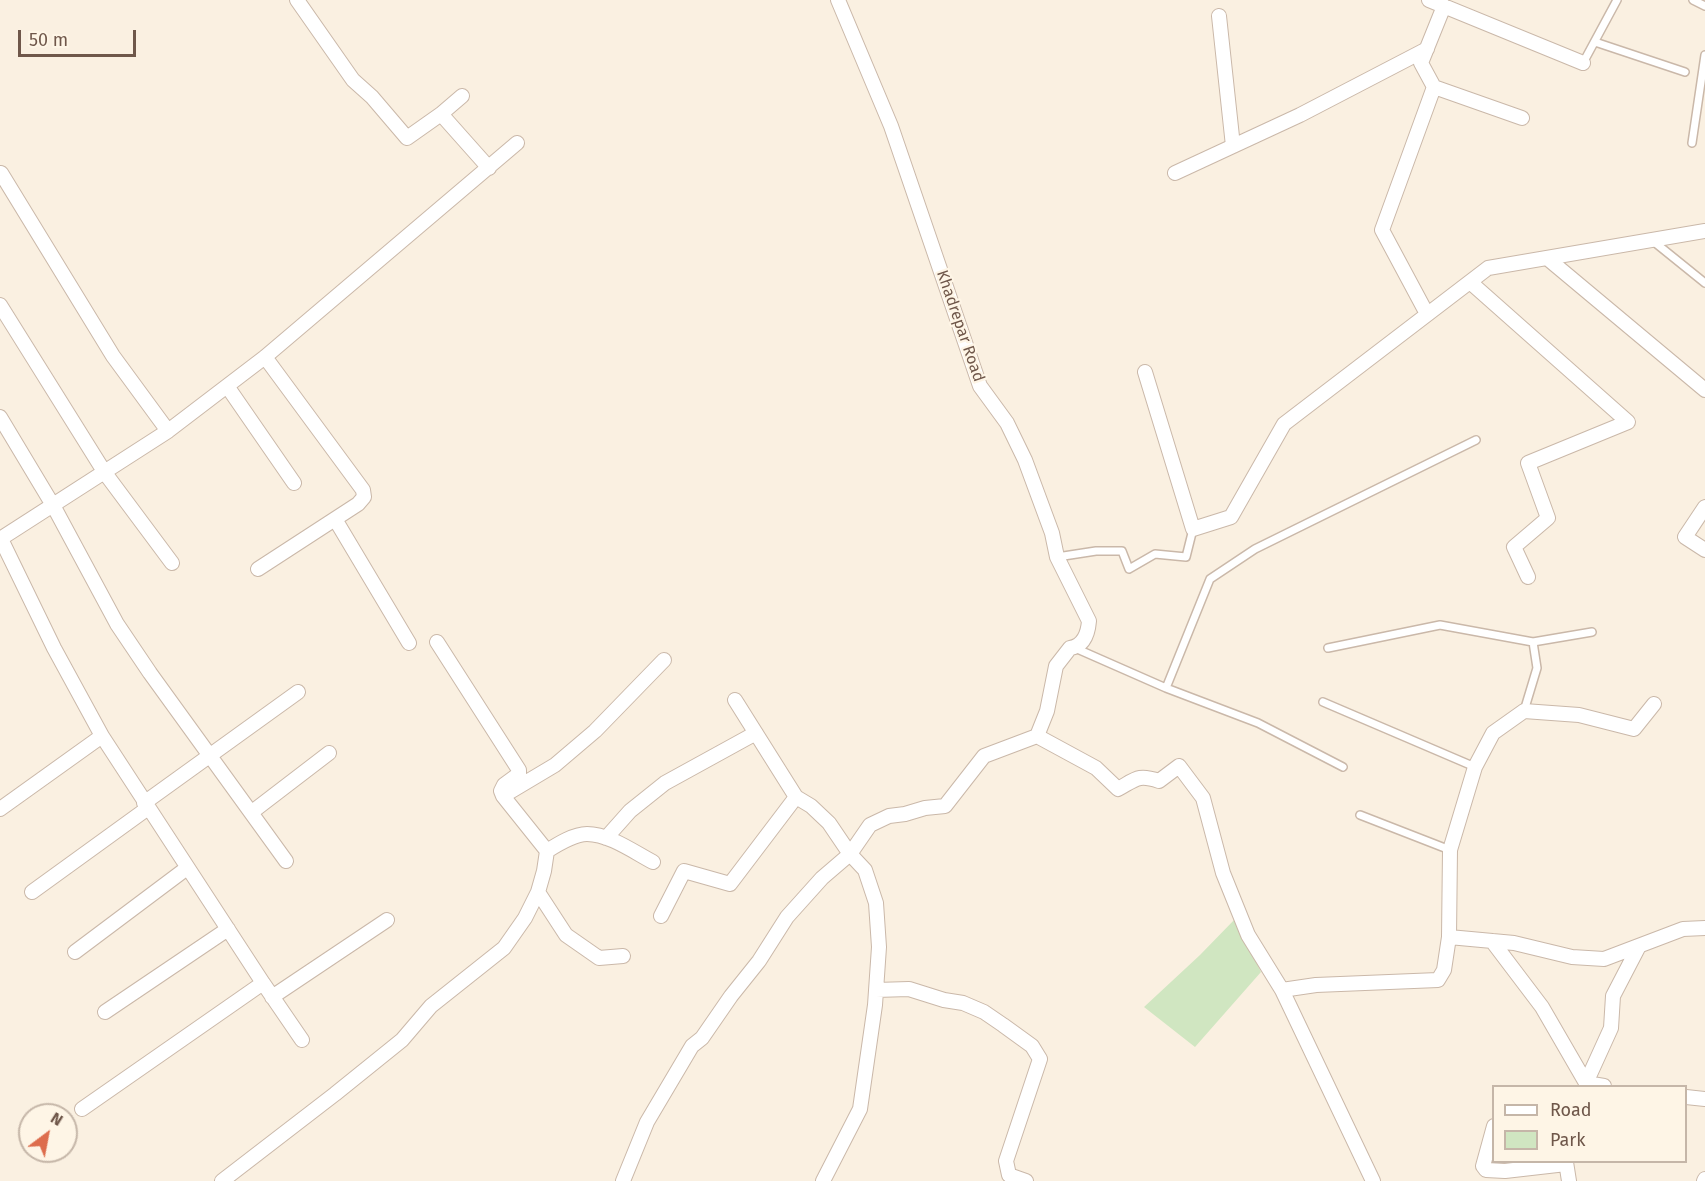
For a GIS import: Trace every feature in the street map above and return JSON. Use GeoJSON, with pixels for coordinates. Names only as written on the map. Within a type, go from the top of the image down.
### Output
{"type":"FeatureCollection","features":[{"type":"Feature","properties":{"kind":"street"},"geometry":{"type":"LineString","coordinates":[[297,0],[353,80],[372,97],[406,138],[441,114],[462,96]]}},
{"type":"Feature","properties":{"kind":"street","name":"Khadrepar Road"},"geometry":{"type":"LineString","coordinates":[[838,0],[891,126],[980,387],[1007,423],[1025,460],[1052,533],[1057,557],[1089,621],[1088,631],[1082,642],[1075,648],[1070,648],[1056,666],[1047,711],[1037,736]]}},
{"type":"Feature","properties":{"kind":"street"},"geometry":{"type":"LineString","coordinates":[[1429,0],[1584,63]]}},
{"type":"Feature","properties":{"kind":"street"},"geometry":{"type":"LineString","coordinates":[[1444,6],[1421,63],[1434,87],[1522,118]]}},
{"type":"Feature","properties":{"kind":"street"},"geometry":{"type":"LineString","coordinates":[[1219,16],[1233,146]]}},
{"type":"Feature","properties":{"kind":"street"},"geometry":{"type":"LineString","coordinates":[[1174,173],[1300,115],[1427,49]]}},
{"type":"Feature","properties":{"kind":"street"},"geometry":{"type":"LineString","coordinates":[[1427,315],[1382,230],[1434,87]]}},
{"type":"Feature","properties":{"kind":"street"},"geometry":{"type":"LineString","coordinates":[[441,114],[489,168]]}},
{"type":"Feature","properties":{"kind":"street"},"geometry":{"type":"LineString","coordinates":[[302,1040],[262,983],[102,736],[54,648],[0,539],[54,507],[168,431],[265,357],[517,143]]}},
{"type":"Feature","properties":{"kind":"street"},"geometry":{"type":"LineString","coordinates":[[1,173],[113,356],[168,431]]}},
{"type":"Feature","properties":{"kind":"street"},"geometry":{"type":"LineString","coordinates":[[1145,372],[1193,529],[1231,517],[1284,424],[1488,268],[1705,231]]}},
{"type":"Feature","properties":{"kind":"street"},"geometry":{"type":"LineString","coordinates":[[1547,258],[1705,390]]}},
{"type":"Feature","properties":{"kind":"street"},"geometry":{"type":"LineString","coordinates":[[1470,282],[1628,422],[1528,463],[1548,518],[1515,547],[1528,577]]}},
{"type":"Feature","properties":{"kind":"street"},"geometry":{"type":"LineString","coordinates":[[0,305],[105,473],[172,563]]}},
{"type":"Feature","properties":{"kind":"street"},"geometry":{"type":"LineString","coordinates":[[258,569],[358,504],[364,497],[363,490],[265,357]]}},
{"type":"Feature","properties":{"kind":"street"},"geometry":{"type":"LineString","coordinates":[[227,386],[294,483]]}},
{"type":"Feature","properties":{"kind":"street"},"geometry":{"type":"LineString","coordinates":[[0,417],[54,507],[117,624],[286,861]]}},
{"type":"Feature","properties":{"kind":"street"},"geometry":{"type":"LineString","coordinates":[[1705,507],[1685,537],[1705,550]]}},
{"type":"Feature","properties":{"kind":"street"},"geometry":{"type":"LineString","coordinates":[[335,519],[409,643]]}},
{"type":"Feature","properties":{"kind":"street"},"geometry":{"type":"LineString","coordinates":[[222,1181],[402,1040],[431,1006],[504,948],[525,918],[537,892],[544,871],[547,851],[501,791],[504,785],[519,774],[519,770],[437,642]]}},
{"type":"Feature","properties":{"kind":"street"},"geometry":{"type":"LineString","coordinates":[[503,796],[555,765],[579,745],[664,660]]}},
{"type":"Feature","properties":{"kind":"street"},"geometry":{"type":"LineString","coordinates":[[32,892],[146,806],[210,754],[298,692]]}},
{"type":"Feature","properties":{"kind":"street"},"geometry":{"type":"LineString","coordinates":[[735,700],[796,797],[811,806],[829,823],[850,854],[866,870],[876,903],[879,946],[876,990],[860,1109],[824,1181]]}},
{"type":"Feature","properties":{"kind":"street"},"geometry":{"type":"LineString","coordinates":[[1282,990],[1316,985],[1438,980],[1444,970],[1449,937],[1450,850],[1475,767],[1493,733],[1524,711],[1579,715],[1634,729],[1654,704]]}},
{"type":"Feature","properties":{"kind":"street"},"geometry":{"type":"LineString","coordinates":[[606,838],[630,811],[665,783],[756,733]]}},
{"type":"Feature","properties":{"kind":"street"},"geometry":{"type":"LineString","coordinates":[[0,809],[102,736]]}},
{"type":"Feature","properties":{"kind":"street"},"geometry":{"type":"LineString","coordinates":[[623,1181],[647,1122],[692,1046],[702,1038],[759,961],[787,916],[822,878],[850,854],[870,825],[889,816],[945,806],[984,756],[1037,736],[1096,768],[1118,789],[1134,778],[1143,777],[1159,782],[1177,767],[1181,768],[1203,798],[1223,873],[1248,935],[1282,990],[1373,1181]]}},
{"type":"Feature","properties":{"kind":"street"},"geometry":{"type":"LineString","coordinates":[[252,812],[329,753]]}},
{"type":"Feature","properties":{"kind":"street"},"geometry":{"type":"LineString","coordinates":[[660,915],[684,871],[730,884],[796,797]]}},
{"type":"Feature","properties":{"kind":"street"},"geometry":{"type":"LineString","coordinates":[[547,851],[560,843],[586,834],[606,838],[653,862]]}},
{"type":"Feature","properties":{"kind":"street"},"geometry":{"type":"LineString","coordinates":[[75,952],[187,868]]}},
{"type":"Feature","properties":{"kind":"street"},"geometry":{"type":"LineString","coordinates":[[537,892],[566,935],[599,958],[623,956]]}},
{"type":"Feature","properties":{"kind":"street"},"geometry":{"type":"LineString","coordinates":[[272,998],[387,921]]}},
{"type":"Feature","properties":{"kind":"street"},"geometry":{"type":"LineString","coordinates":[[1449,937],[1514,944],[1572,957],[1604,959],[1683,929],[1705,928]]}},
{"type":"Feature","properties":{"kind":"street"},"geometry":{"type":"LineString","coordinates":[[105,1011],[228,929]]}},
{"type":"Feature","properties":{"kind":"street"},"geometry":{"type":"LineString","coordinates":[[1492,941],[1542,1007],[1586,1085]]}},
{"type":"Feature","properties":{"kind":"street"},"geometry":{"type":"LineString","coordinates":[[1586,1085],[1600,1058],[1611,1028],[1613,996],[1639,946]]}},
{"type":"Feature","properties":{"kind":"street"},"geometry":{"type":"LineString","coordinates":[[82,1109],[262,983]]}},
{"type":"Feature","properties":{"kind":"street"},"geometry":{"type":"LineString","coordinates":[[876,990],[909,989],[944,1000],[963,1003],[984,1012],[1032,1046],[1040,1059],[1006,1161],[1009,1175],[1026,1181]]}},
{"type":"Feature","properties":{"kind":"street"},"geometry":{"type":"LineString","coordinates":[[1687,1097],[1705,1099]]}},
{"type":"Feature","properties":{"kind":"street"},"geometry":{"type":"LineString","coordinates":[[1492,1133],[1483,1166],[1486,1170],[1505,1172],[1566,1163],[1569,1181]]}},
{"type":"Feature","properties":{"kind":"lane"},"geometry":{"type":"LineString","coordinates":[[1584,63],[1617,0]]}},
{"type":"Feature","properties":{"kind":"lane"},"geometry":{"type":"LineString","coordinates":[[1693,0],[1705,6]]}},
{"type":"Feature","properties":{"kind":"lane"},"geometry":{"type":"LineString","coordinates":[[1595,42],[1685,72]]}},
{"type":"Feature","properties":{"kind":"lane"},"geometry":{"type":"LineString","coordinates":[[1692,143],[1705,55]]}},
{"type":"Feature","properties":{"kind":"lane"},"geometry":{"type":"LineString","coordinates":[[1652,240],[1705,283]]}},
{"type":"Feature","properties":{"kind":"lane"},"geometry":{"type":"LineString","coordinates":[[1166,688],[1209,579],[1255,549],[1476,440]]}},
{"type":"Feature","properties":{"kind":"lane"},"geometry":{"type":"LineString","coordinates":[[1057,557],[1096,551],[1122,551],[1130,569],[1155,554],[1186,557],[1193,529]]}},
{"type":"Feature","properties":{"kind":"lane"},"geometry":{"type":"LineString","coordinates":[[1328,648],[1440,625],[1533,642],[1592,632]]}},
{"type":"Feature","properties":{"kind":"lane"},"geometry":{"type":"LineString","coordinates":[[1524,711],[1537,668],[1533,642]]}},
{"type":"Feature","properties":{"kind":"lane"},"geometry":{"type":"LineString","coordinates":[[1075,648],[1166,688],[1257,723],[1343,766]]}},
{"type":"Feature","properties":{"kind":"lane"},"geometry":{"type":"LineString","coordinates":[[1323,702],[1475,767]]}},
{"type":"Feature","properties":{"kind":"lane"},"geometry":{"type":"LineString","coordinates":[[1360,815],[1450,850]]}},
{"type":"Feature","properties":{"kind":"green space"},"geometry":{"type":"Polygon","coordinates":[[[1235,919],[1261,972],[1195,1047],[1144,1007],[1235,919]]]}}]}
